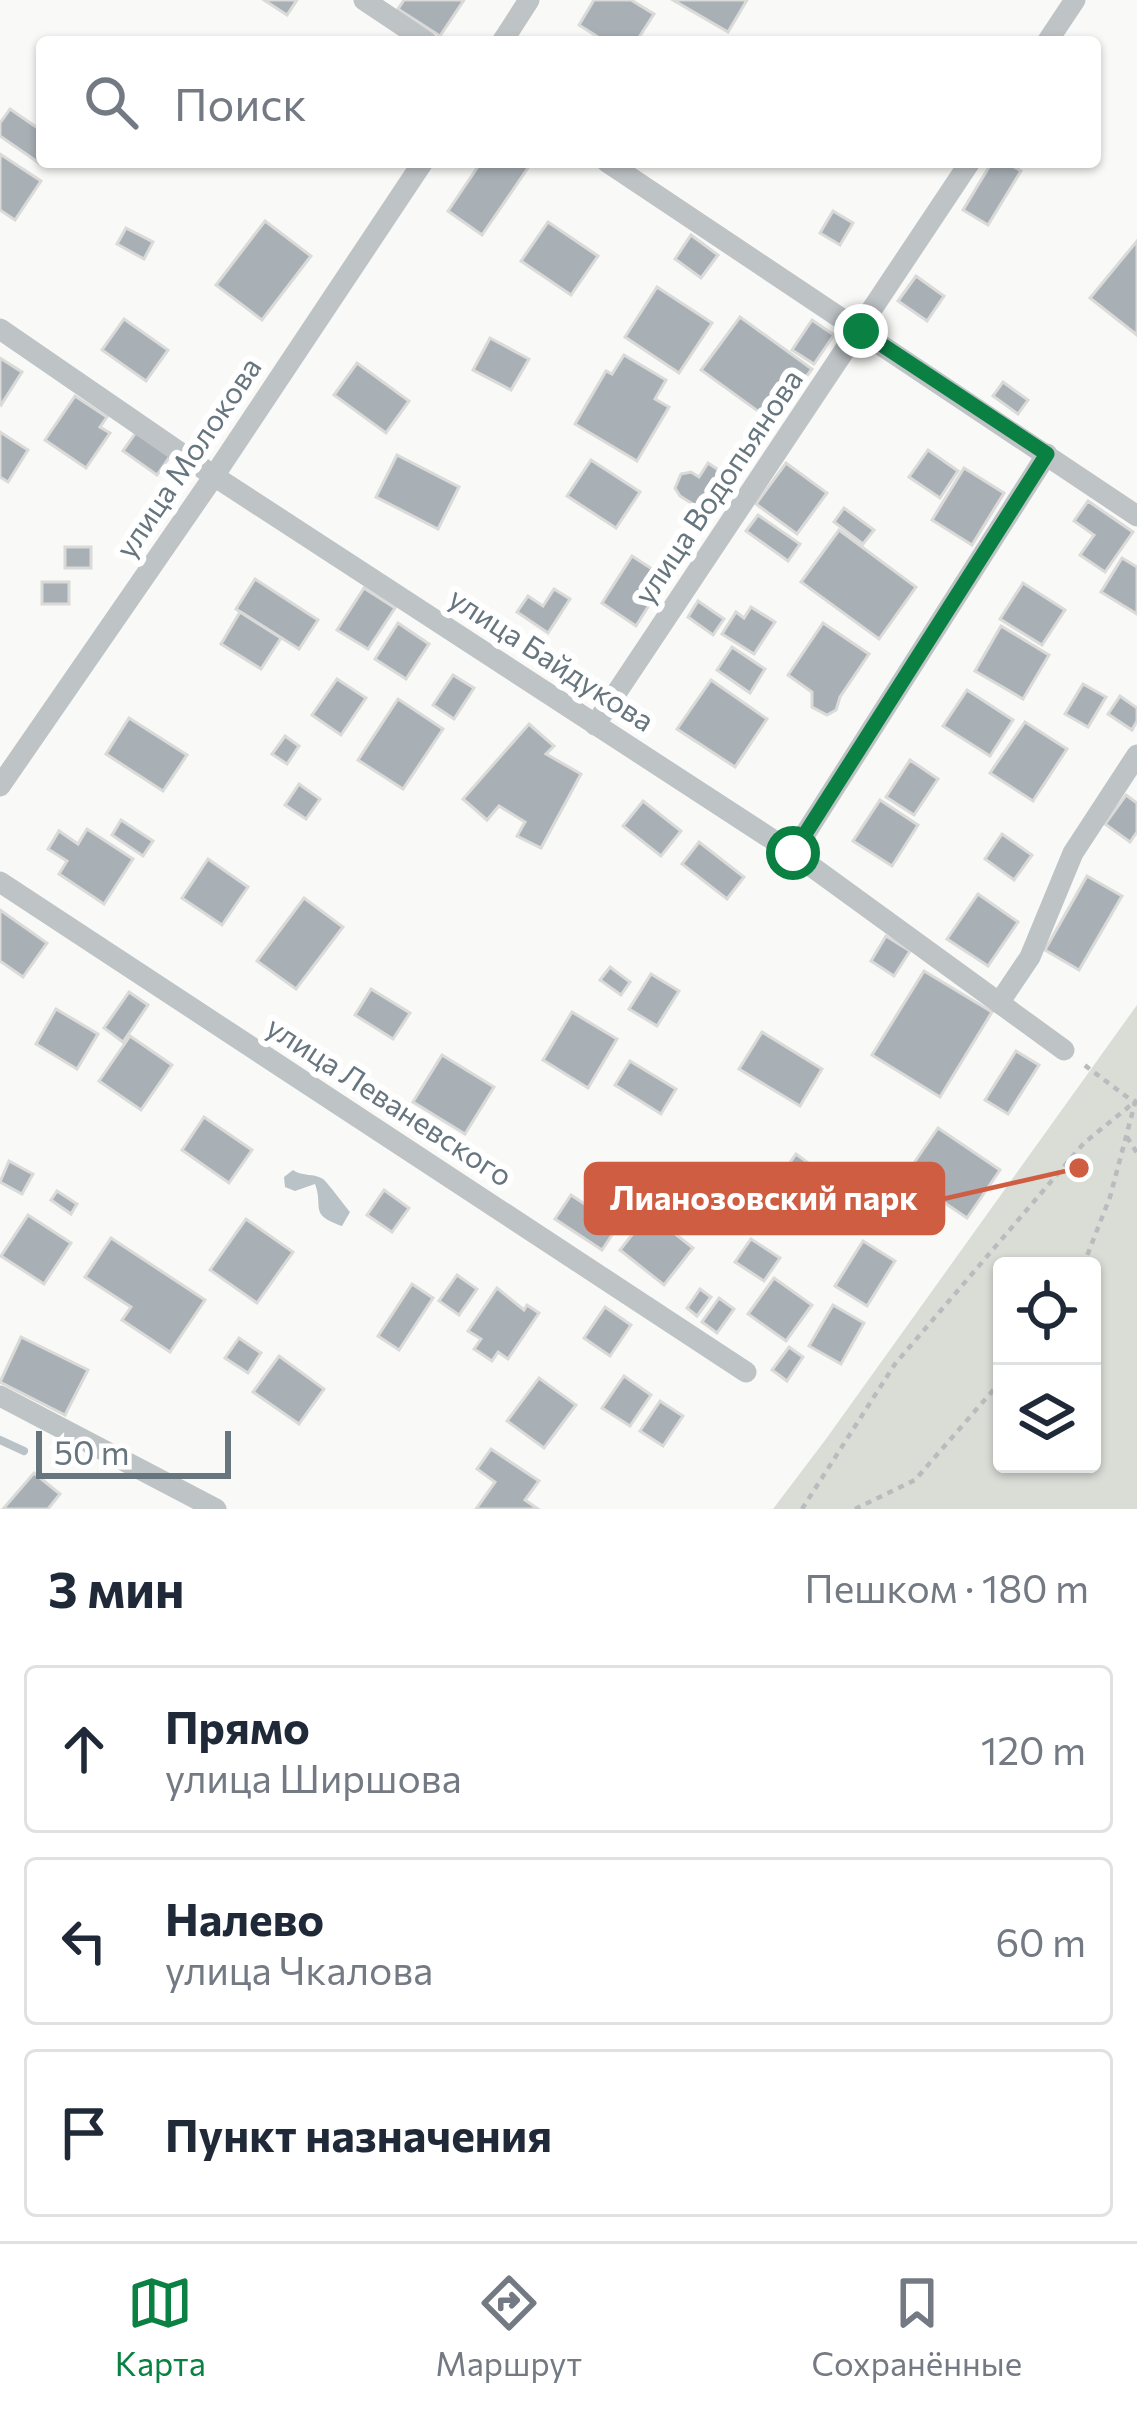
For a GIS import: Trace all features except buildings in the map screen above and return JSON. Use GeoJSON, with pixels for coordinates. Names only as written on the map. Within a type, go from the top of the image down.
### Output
{"type":"FeatureCollection","features":[{"type":"Feature","properties":{"kind":"street"},"geometry":{"type":"LineString","coordinates":[[364,0],[418,36]]}},
{"type":"Feature","properties":{"kind":"street"},"geometry":{"type":"LineString","coordinates":[[506,36],[530,0]]}},
{"type":"Feature","properties":{"kind":"street"},"geometry":{"type":"LineString","coordinates":[[1051,36],[1075,0]]}},
{"type":"Feature","properties":{"kind":"street","name":"улица Молокова"},"geometry":{"type":"LineString","coordinates":[[0,786],[419,168]]}},
{"type":"Feature","properties":{"kind":"street"},"geometry":{"type":"LineString","coordinates":[[616,168],[1137,516]]}},
{"type":"Feature","properties":{"kind":"street","name":"улица Водопьянова"},"geometry":{"type":"LineString","coordinates":[[595,725],[966,168]]}},
{"type":"Feature","properties":{"kind":"street","name":"улица Байдукова"},"geometry":{"type":"LineString","coordinates":[[0,329],[214,476],[793,853],[1064,1050]]}},
{"type":"Feature","properties":{"kind":"street"},"geometry":{"type":"LineString","coordinates":[[793,853],[1047,454]]}},
{"type":"Feature","properties":{"kind":"street"},"geometry":{"type":"LineString","coordinates":[[999,1003],[1030,957],[1073,853],[1137,755]]}},
{"type":"Feature","properties":{"kind":"street","name":"улица Леваневского"},"geometry":{"type":"LineString","coordinates":[[0,882],[746,1372]]}},
{"type":"Feature","properties":{"kind":"street"},"geometry":{"type":"LineString","coordinates":[[0,1396],[216,1509]]}},
{"type":"Feature","properties":{"kind":"path"},"geometry":{"type":"LineString","coordinates":[[1064,1050],[1136,1102]]}},
{"type":"Feature","properties":{"kind":"path"},"geometry":{"type":"LineString","coordinates":[[1086,1257],[1136,1102]]}},
{"type":"Feature","properties":{"kind":"path"},"geometry":{"type":"LineString","coordinates":[[802,1509],[895,1364],[1084,1144],[1136,1102]]}},
{"type":"Feature","properties":{"kind":"path"},"geometry":{"type":"LineString","coordinates":[[1127,1137],[1137,1153]]}},
{"type":"Feature","properties":{"kind":"path"},"geometry":{"type":"LineString","coordinates":[[855,1509],[915,1480],[993,1390]]}},
{"type":"Feature","properties":{"kind":"shaded area"},"geometry":{"type":"Polygon","coordinates":[[[1137,1005],[1137,1509],[773,1509],[826,1439],[1137,1005]]]}},
{"type":"Feature","properties":{"kind":"shaded area"},"geometry":{"type":"Polygon","coordinates":[[[293,1170],[320,1177],[329,1185],[350,1212],[342,1226],[321,1214],[315,1184],[295,1191],[285,1187],[284,1177],[293,1170]]]}},
{"type":"Feature","properties":{"kind":"waterway"},"geometry":{"type":"LineString","coordinates":[[0,1440],[24,1451]]}},
{"type":"Feature","properties":{"kind":"place","name":"Лианозовский парк"},"geometry":{"type":"Point","coordinates":[1079,1168]}},
{"type":"Feature","properties":{"kind":"route"},"geometry":{"type":"LineString","coordinates":[[793,853],[1047,454],[861,331]]}}]}
